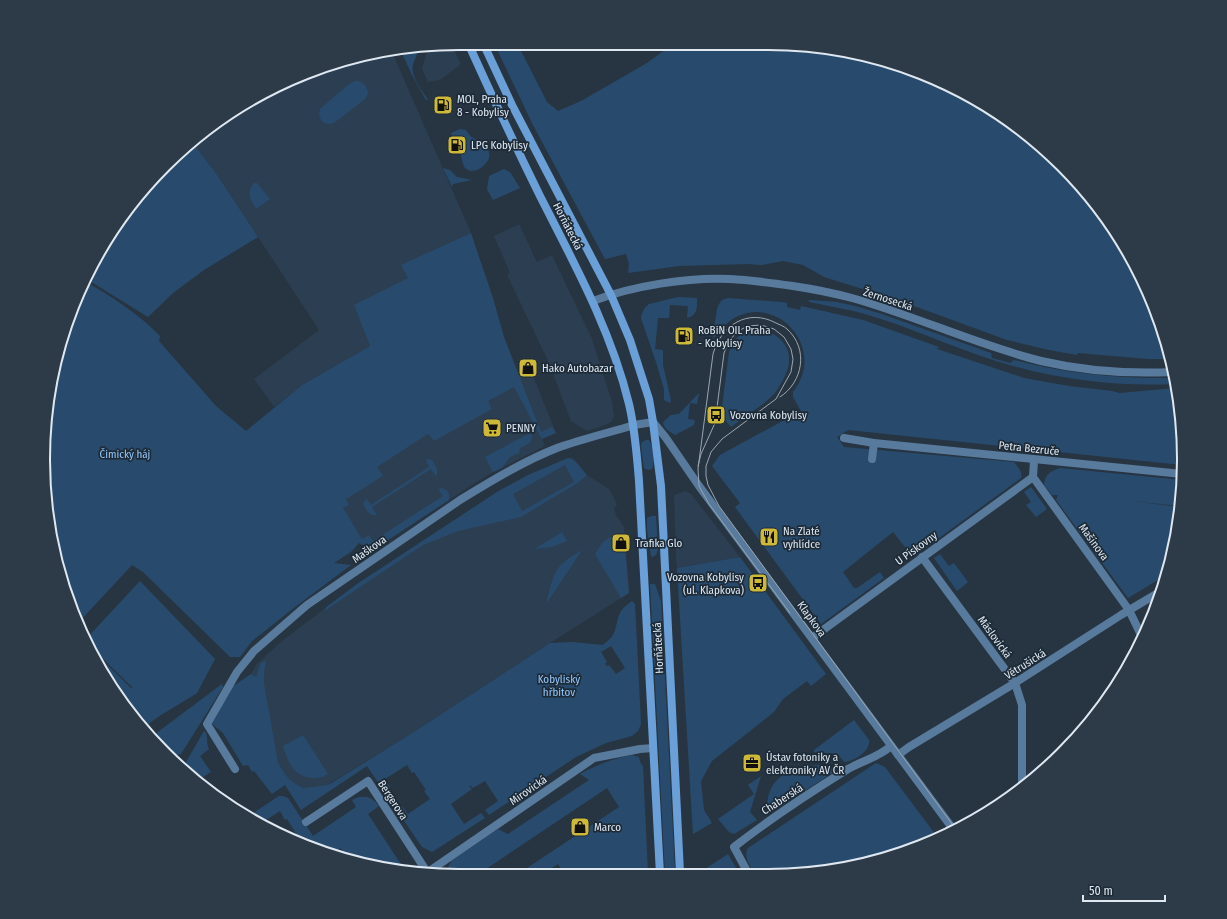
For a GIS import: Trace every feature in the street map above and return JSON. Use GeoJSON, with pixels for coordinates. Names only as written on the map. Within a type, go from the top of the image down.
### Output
{"type":"FeatureCollection","features":[{"type":"Feature","properties":{"kind":"main road","name":"Horňátecká"},"geometry":{"type":"LineString","coordinates":[[471,50],[522,160],[593,301],[619,369],[629,403],[634,425],[639,481],[660,869]]}},
{"type":"Feature","properties":{"kind":"main road","name":"Horňátecká"},"geometry":{"type":"LineString","coordinates":[[486,50],[512,105],[611,294],[630,340],[649,399],[661,486],[680,869]]}},
{"type":"Feature","properties":{"kind":"street","name":"Žernosecká"},"geometry":{"type":"LineString","coordinates":[[593,301],[611,294],[665,284],[730,279],[766,282],[818,290],[852,298],[990,346],[1042,361],[1108,371],[1167,372]]}},
{"type":"Feature","properties":{"kind":"street"},"geometry":{"type":"LineString","coordinates":[[634,425],[653,422]]}},
{"type":"Feature","properties":{"kind":"street","name":"Klapkova"},"geometry":{"type":"LineString","coordinates":[[653,422],[951,826]]}},
{"type":"Feature","properties":{"kind":"street","name":"Maškova"},"geometry":{"type":"LineString","coordinates":[[235,769],[206,724],[237,672],[254,651],[307,605],[484,485],[558,448],[634,425]]}},
{"type":"Feature","properties":{"kind":"street","name":"Petra Bezruče"},"geometry":{"type":"LineString","coordinates":[[844,438],[874,443],[1176,473]]}},
{"type":"Feature","properties":{"kind":"street"},"geometry":{"type":"LineString","coordinates":[[872,459],[874,443]]}},
{"type":"Feature","properties":{"kind":"street"},"geometry":{"type":"LineString","coordinates":[[1033,477],[1034,460]]}},
{"type":"Feature","properties":{"kind":"street","name":"U Pískovny"},"geometry":{"type":"LineString","coordinates":[[812,638],[1033,477]]}},
{"type":"Feature","properties":{"kind":"street","name":"Mašínova"},"geometry":{"type":"LineString","coordinates":[[1033,477],[1129,610],[1139,631]]}},
{"type":"Feature","properties":{"kind":"street","name":"Máslovická"},"geometry":{"type":"LineString","coordinates":[[922,557],[1015,683],[1022,705],[1022,780]]}},
{"type":"Feature","properties":{"kind":"street","name":"Větrušická"},"geometry":{"type":"LineString","coordinates":[[898,755],[1153,596]]}},
{"type":"Feature","properties":{"kind":"street","name":"Chaberská"},"geometry":{"type":"LineString","coordinates":[[746,869],[734,847],[764,824],[849,768],[891,746]]}},
{"type":"Feature","properties":{"kind":"street","name":"Mirovická"},"geometry":{"type":"LineString","coordinates":[[434,868],[594,758],[653,748]]}},
{"type":"Feature","properties":{"kind":"street","name":"Bergerova"},"geometry":{"type":"LineString","coordinates":[[306,822],[368,781],[422,867]]}},
{"type":"Feature","properties":{"kind":"shaded area"},"geometry":{"type":"Polygon","coordinates":[[[454,50],[461,64],[440,80],[428,82],[422,69],[427,52],[454,50]]]}},
{"type":"Feature","properties":{"kind":"shaded area"},"geometry":{"type":"Polygon","coordinates":[[[394,56],[471,233],[402,265],[408,278],[355,305],[370,346],[302,385],[274,407],[254,379],[319,330],[218,176],[196,147],[232,119],[278,92],[303,81],[354,64],[394,56]]]}},
{"type":"Feature","properties":{"kind":"shaded area"},"geometry":{"type":"Polygon","coordinates":[[[519,224],[537,262],[552,255],[592,339],[612,402],[614,416],[611,422],[605,425],[587,431],[571,421],[548,361],[507,275],[510,273],[494,236],[519,224]]]}},
{"type":"Feature","properties":{"kind":"shaded area"},"geometry":{"type":"Polygon","coordinates":[[[531,371],[556,433],[542,439],[545,446],[493,472],[379,546],[367,547],[361,544],[343,508],[349,505],[346,499],[374,468],[519,375],[531,371]]]}},
{"type":"Feature","properties":{"kind":"shaded area"},"geometry":{"type":"Polygon","coordinates":[[[568,458],[575,460],[587,475],[609,489],[616,502],[617,505],[614,508],[616,515],[624,527],[629,593],[420,728],[321,789],[314,792],[288,783],[267,746],[251,674],[257,664],[282,641],[357,584],[497,492],[528,475],[568,458]]]}},
{"type":"Feature","properties":{"kind":"shaded area"},"geometry":{"type":"Polygon","coordinates":[[[685,491],[691,494],[740,557],[677,568],[674,495],[685,491]]]}},
{"type":"Feature","properties":{"kind":"green space"},"geometry":{"type":"Polygon","coordinates":[[[497,50],[521,50],[547,102],[558,111],[581,101],[647,63],[665,50],[768,50],[821,54],[873,64],[924,81],[949,92],[995,119],[1038,152],[1075,189],[1108,232],[1135,278],[1155,328],[1164,359],[1078,353],[1077,355],[1007,340],[895,299],[824,277],[803,265],[783,261],[762,265],[679,266],[628,273],[629,264],[626,254],[605,259],[533,125],[497,50]]]}},
{"type":"Feature","properties":{"kind":"green space"},"geometry":{"type":"Polygon","coordinates":[[[417,53],[413,64],[413,73],[417,83],[428,100],[426,100],[411,73],[403,55],[417,53]]]}},
{"type":"Feature","properties":{"kind":"green space"},"geometry":{"type":"Polygon","coordinates":[[[359,81],[365,85],[368,92],[365,99],[334,123],[324,123],[320,119],[320,109],[349,84],[359,81]]]}},
{"type":"Feature","properties":{"kind":"green space"},"geometry":{"type":"Polygon","coordinates":[[[460,129],[466,130],[471,137],[485,143],[487,147],[489,158],[479,169],[472,171],[468,170],[464,166],[459,143],[453,138],[451,133],[460,129]]]}},
{"type":"Feature","properties":{"kind":"green space"},"geometry":{"type":"Polygon","coordinates":[[[196,147],[218,176],[258,237],[204,270],[173,293],[148,317],[91,281],[119,232],[135,210],[170,170],[196,147]]]}},
{"type":"Feature","properties":{"kind":"green space"},"geometry":{"type":"Polygon","coordinates":[[[443,168],[450,170],[457,177],[472,180],[453,184],[452,187],[443,168]]]}},
{"type":"Feature","properties":{"kind":"green space"},"geometry":{"type":"Polygon","coordinates":[[[504,169],[510,172],[520,188],[493,200],[487,189],[489,176],[504,169]]]}},
{"type":"Feature","properties":{"kind":"green space"},"geometry":{"type":"Polygon","coordinates":[[[254,183],[257,183],[270,199],[256,209],[250,196],[250,189],[254,183]]]}},
{"type":"Feature","properties":{"kind":"green space","name":"Čimický háj"},"geometry":{"type":"Polygon","coordinates":[[[471,233],[493,298],[504,337],[541,432],[552,427],[556,433],[542,439],[514,387],[488,401],[492,409],[434,441],[428,434],[377,467],[383,476],[346,499],[349,505],[343,508],[362,539],[369,535],[373,541],[443,496],[438,489],[443,488],[447,491],[449,500],[379,546],[367,547],[359,543],[351,552],[334,563],[351,565],[252,641],[240,657],[230,657],[143,572],[132,565],[82,619],[64,565],[58,539],[51,486],[50,460],[51,433],[58,380],[72,328],[89,284],[124,306],[152,328],[160,336],[159,341],[216,406],[246,431],[302,385],[370,346],[354,305],[408,278],[401,265],[471,233]]]}},
{"type":"Feature","properties":{"kind":"green space"},"geometry":{"type":"Polygon","coordinates":[[[678,297],[697,298],[697,305],[695,313],[691,317],[687,318],[688,306],[670,305],[669,318],[658,318],[655,349],[663,350],[663,365],[671,400],[670,403],[664,400],[664,389],[641,318],[644,310],[649,304],[678,297]]]}},
{"type":"Feature","properties":{"kind":"green space"},"geometry":{"type":"Polygon","coordinates":[[[728,298],[782,302],[787,303],[787,307],[800,310],[801,306],[863,320],[939,347],[937,349],[1024,378],[1119,393],[1170,388],[1176,433],[1177,464],[848,430],[837,437],[844,447],[1014,462],[1020,470],[1021,478],[913,557],[893,532],[843,572],[854,588],[857,588],[880,572],[884,578],[821,624],[735,507],[740,503],[712,466],[720,455],[801,411],[793,397],[793,392],[802,375],[804,358],[801,342],[792,329],[780,318],[765,313],[748,313],[731,320],[714,338],[713,335],[717,309],[722,300],[728,298]]]}},
{"type":"Feature","properties":{"kind":"green space"},"geometry":{"type":"Polygon","coordinates":[[[809,300],[837,302],[882,314],[991,353],[992,358],[1010,363],[1014,360],[1054,369],[1094,375],[1134,378],[1169,378],[1170,384],[1107,383],[1040,373],[996,361],[882,319],[809,302],[809,300]]]}},
{"type":"Feature","properties":{"kind":"green space"},"geometry":{"type":"Polygon","coordinates":[[[759,329],[776,336],[786,347],[789,354],[787,371],[775,393],[770,398],[731,427],[721,415],[729,352],[733,342],[740,335],[750,330],[759,329]]]}},
{"type":"Feature","properties":{"kind":"green space"},"geometry":{"type":"Polygon","coordinates":[[[699,393],[697,404],[690,403],[688,419],[695,420],[694,425],[675,435],[667,430],[663,422],[671,415],[679,414],[699,393]]]}},
{"type":"Feature","properties":{"kind":"green space"},"geometry":{"type":"Polygon","coordinates":[[[530,433],[532,437],[530,443],[520,448],[519,453],[510,457],[502,468],[493,472],[485,457],[530,433]]]}},
{"type":"Feature","properties":{"kind":"green space"},"geometry":{"type":"Polygon","coordinates":[[[649,440],[652,446],[653,454],[653,466],[652,469],[649,470],[644,468],[641,446],[642,442],[649,440]]]}},
{"type":"Feature","properties":{"kind":"green space"},"geometry":{"type":"Polygon","coordinates":[[[568,458],[576,462],[587,475],[579,482],[521,517],[458,531],[423,545],[326,610],[325,608],[357,584],[497,492],[528,475],[568,458]],[[565,465],[513,494],[522,511],[574,482],[565,465]]]}},
{"type":"Feature","properties":{"kind":"green space"},"geometry":{"type":"Polygon","coordinates":[[[426,459],[432,460],[437,469],[436,476],[431,469],[372,507],[377,515],[372,515],[368,512],[363,504],[366,498],[371,505],[429,467],[426,459]]]}},
{"type":"Feature","properties":{"kind":"green space"},"geometry":{"type":"Polygon","coordinates":[[[1060,468],[1176,479],[1174,505],[1129,501],[1174,506],[1169,539],[1159,580],[1128,598],[1056,500],[1058,495],[1052,495],[1044,485],[1046,478],[1054,470],[1060,468]]]}},
{"type":"Feature","properties":{"kind":"green space"},"geometry":{"type":"Polygon","coordinates":[[[1031,487],[1047,509],[1036,517],[1026,505],[1031,502],[1024,492],[1031,487]]]}},
{"type":"Feature","properties":{"kind":"green space"},"geometry":{"type":"Polygon","coordinates":[[[656,516],[658,549],[656,555],[652,557],[647,530],[647,518],[656,516]]]}},
{"type":"Feature","properties":{"kind":"green space"},"geometry":{"type":"Polygon","coordinates":[[[562,532],[567,541],[552,547],[534,549],[562,532]]]}},
{"type":"Feature","properties":{"kind":"green space"},"geometry":{"type":"Polygon","coordinates":[[[614,536],[615,547],[625,546],[629,593],[621,598],[595,554],[605,541],[614,536]]]}},
{"type":"Feature","properties":{"kind":"green space"},"geometry":{"type":"Polygon","coordinates":[[[582,550],[546,604],[556,571],[565,561],[582,550]]]}},
{"type":"Feature","properties":{"kind":"green space"},"geometry":{"type":"Polygon","coordinates":[[[940,554],[949,566],[954,563],[968,582],[957,591],[934,558],[940,554]]]}},
{"type":"Feature","properties":{"kind":"green space"},"geometry":{"type":"Polygon","coordinates":[[[740,557],[826,674],[811,686],[807,681],[783,699],[774,712],[712,761],[701,781],[704,810],[712,823],[693,834],[677,568],[740,557]]]}},
{"type":"Feature","properties":{"kind":"green space"},"geometry":{"type":"Polygon","coordinates":[[[140,581],[215,659],[197,693],[148,725],[119,687],[103,661],[131,688],[133,688],[101,656],[89,635],[140,581]]]}},
{"type":"Feature","properties":{"kind":"green space"},"geometry":{"type":"Polygon","coordinates":[[[650,584],[655,584],[661,601],[675,869],[665,869],[650,584]]]}},
{"type":"Feature","properties":{"kind":"green space","name":"Kobyliský hřbitov"},"geometry":{"type":"Polygon","coordinates":[[[632,601],[635,604],[641,724],[638,731],[632,736],[606,743],[576,757],[489,815],[485,810],[498,801],[485,781],[473,788],[470,785],[469,786],[472,789],[451,804],[464,824],[481,813],[485,818],[432,852],[422,847],[396,809],[402,806],[408,814],[430,799],[414,772],[412,773],[407,765],[385,779],[390,787],[389,789],[398,802],[394,806],[367,766],[301,810],[285,785],[272,794],[254,771],[252,772],[248,765],[243,766],[223,733],[211,723],[232,687],[251,674],[256,677],[261,663],[266,661],[264,683],[278,763],[287,777],[303,788],[330,784],[420,728],[550,643],[572,642],[603,645],[613,635],[620,612],[632,601]],[[611,646],[601,652],[607,662],[605,664],[607,666],[609,665],[616,674],[625,668],[611,646]]]}},
{"type":"Feature","properties":{"kind":"green space"},"geometry":{"type":"Polygon","coordinates":[[[222,684],[223,687],[181,754],[176,755],[155,734],[222,684]]]}},
{"type":"Feature","properties":{"kind":"green space"},"geometry":{"type":"Polygon","coordinates":[[[854,720],[869,740],[867,748],[861,755],[848,762],[844,762],[838,754],[814,752],[814,750],[854,720]]]}},
{"type":"Feature","properties":{"kind":"green space"},"geometry":{"type":"Polygon","coordinates":[[[204,731],[206,733],[209,749],[200,756],[211,772],[202,778],[185,763],[204,731]]]}},
{"type":"Feature","properties":{"kind":"green space"},"geometry":{"type":"Polygon","coordinates":[[[303,735],[328,774],[323,777],[313,778],[301,775],[296,772],[287,758],[283,746],[303,735]]]}},
{"type":"Feature","properties":{"kind":"green space"},"geometry":{"type":"Polygon","coordinates":[[[631,755],[639,757],[643,766],[648,869],[562,869],[558,864],[550,869],[526,869],[619,807],[607,788],[486,869],[447,869],[452,860],[498,829],[508,834],[589,780],[580,774],[617,758],[631,755]]]}},
{"type":"Feature","properties":{"kind":"green space"},"geometry":{"type":"Polygon","coordinates":[[[876,763],[885,767],[935,833],[873,855],[847,861],[794,868],[752,869],[746,855],[748,848],[876,763]]]}},
{"type":"Feature","properties":{"kind":"green space"},"geometry":{"type":"Polygon","coordinates":[[[819,765],[830,766],[834,772],[770,813],[768,811],[767,804],[771,789],[780,777],[802,767],[819,765]]]}},
{"type":"Feature","properties":{"kind":"green space"},"geometry":{"type":"Polygon","coordinates":[[[761,776],[750,812],[757,820],[734,834],[729,832],[718,819],[754,794],[748,785],[761,776]]]}},
{"type":"Feature","properties":{"kind":"green space"},"geometry":{"type":"Polygon","coordinates":[[[279,796],[283,796],[288,798],[313,836],[356,807],[352,800],[359,797],[370,798],[379,806],[368,814],[401,864],[354,855],[343,852],[341,848],[338,850],[297,835],[287,819],[285,820],[280,811],[266,820],[253,813],[279,796]]]}},
{"type":"Feature","properties":{"kind":"green space"},"geometry":{"type":"Polygon","coordinates":[[[728,854],[737,869],[705,869],[728,854]]]}},
{"type":"Feature","properties":{"kind":"tram line"},"geometry":{"type":"LineString","coordinates":[[780,397],[788,391],[798,374],[801,355],[794,337],[785,327],[766,319],[755,317],[737,322],[729,327],[722,335],[713,354],[698,469],[699,486],[709,504],[790,613]]}},
{"type":"Feature","properties":{"kind":"tram line"},"geometry":{"type":"LineString","coordinates":[[698,466],[701,454],[715,423],[724,353],[729,341],[738,331],[748,326],[761,325],[774,329],[784,337],[791,349],[793,359],[791,372],[776,399],[722,439],[711,452],[706,466],[708,485],[719,506],[953,825]]}},
{"type":"Feature","properties":{"kind":"place","name":"MOL, Praha 8 - Kobylisy"},"geometry":{"type":"Point","coordinates":[443,105]}},
{"type":"Feature","properties":{"kind":"place","name":"LPG Kobylisy"},"geometry":{"type":"Point","coordinates":[457,145]}},
{"type":"Feature","properties":{"kind":"place","name":"RoBiN OIL Praha - Kobylisy"},"geometry":{"type":"Point","coordinates":[684,336]}},
{"type":"Feature","properties":{"kind":"place","name":"Hako Autobazar"},"geometry":{"type":"Point","coordinates":[528,368]}},
{"type":"Feature","properties":{"kind":"place","name":"Vozovna Kobylisy"},"geometry":{"type":"Point","coordinates":[716,415]}},
{"type":"Feature","properties":{"kind":"place","name":"PENNY"},"geometry":{"type":"Point","coordinates":[492,428]}},
{"type":"Feature","properties":{"kind":"place","name":"Na Zlaté vyhlídce"},"geometry":{"type":"Point","coordinates":[769,537]}},
{"type":"Feature","properties":{"kind":"place","name":"Trafika Glo"},"geometry":{"type":"Point","coordinates":[621,543]}},
{"type":"Feature","properties":{"kind":"place","name":"Vozovna Kobylisy (ul. Klapkova)"},"geometry":{"type":"Point","coordinates":[758,583]}},
{"type":"Feature","properties":{"kind":"place","name":"Ústav fotoniky a elektroniky AV ČR"},"geometry":{"type":"Point","coordinates":[752,763]}},
{"type":"Feature","properties":{"kind":"place","name":"Marco"},"geometry":{"type":"Point","coordinates":[580,827]}}]}
